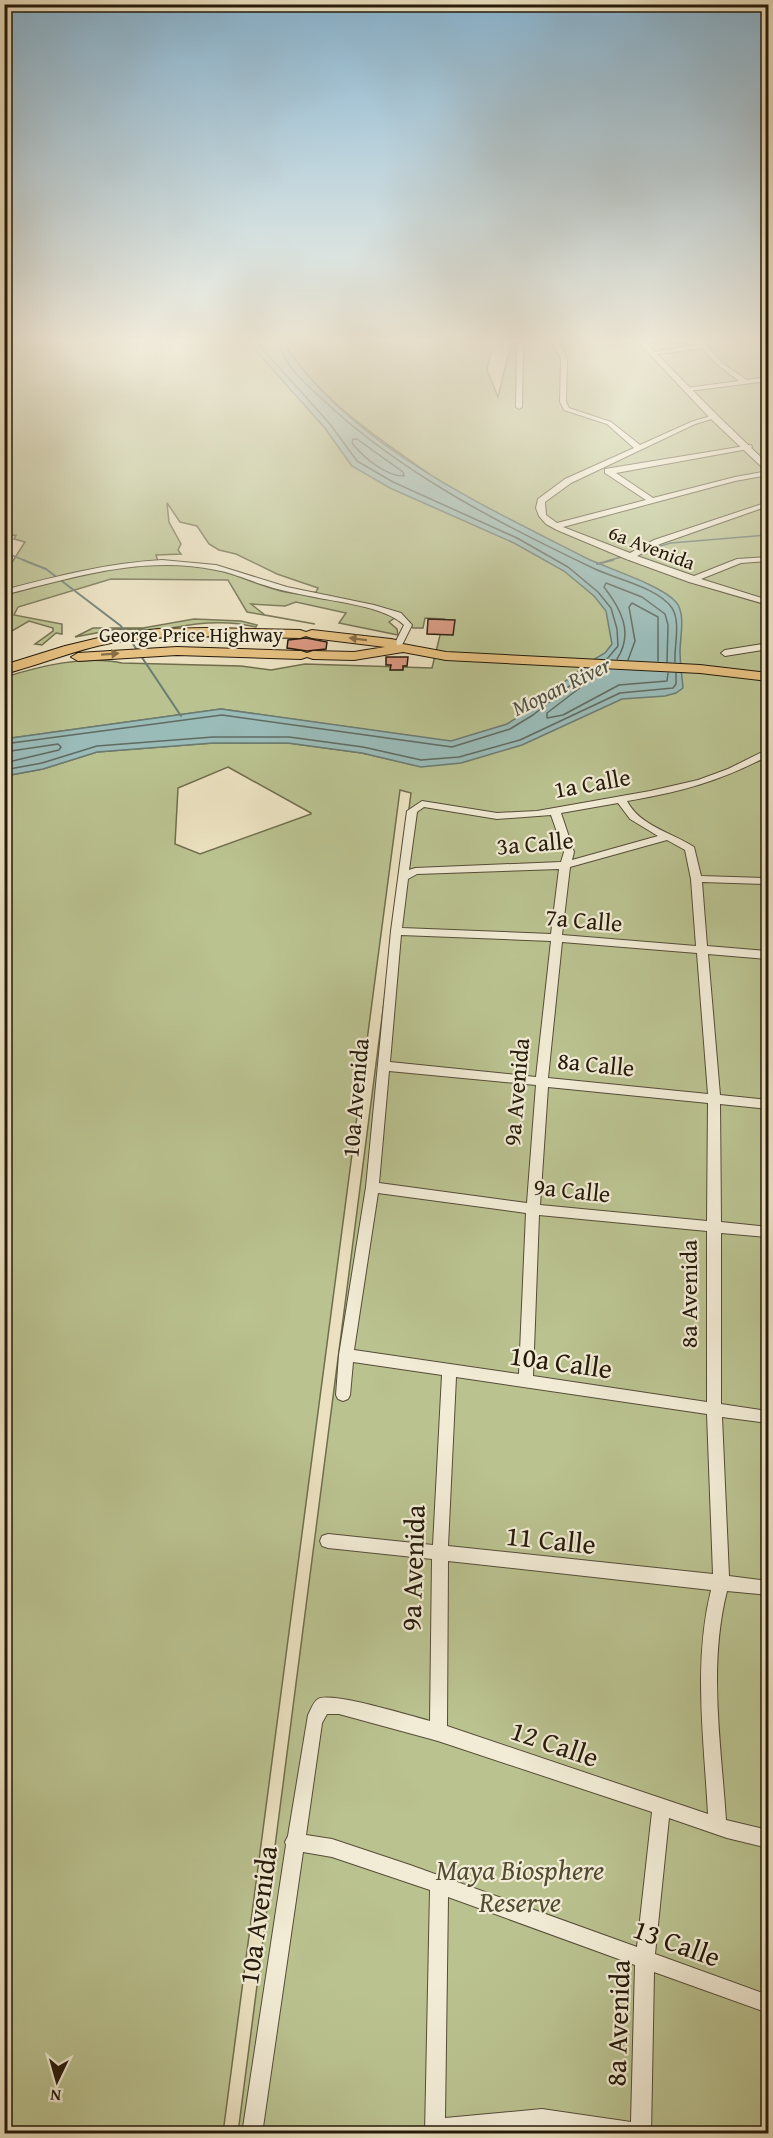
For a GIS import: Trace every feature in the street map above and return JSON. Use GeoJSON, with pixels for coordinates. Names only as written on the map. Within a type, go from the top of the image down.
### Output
{"type":"FeatureCollection","features":[{"type":"Feature","properties":{"kind":"highway","name":"George Price Highway"},"geometry":{"type":"LineString","coordinates":[[8,669],[69,648],[112,639],[188,633],[272,633],[306,634],[461,656],[700,669],[768,677]]}},
{"type":"Feature","properties":{"kind":"highway"},"geometry":{"type":"LineString","coordinates":[[268,653],[272,633]]}},
{"type":"Feature","properties":{"kind":"highway","name":"George Price Highway"},"geometry":{"type":"LineString","coordinates":[[8,669],[68,658],[133,652],[354,656],[397,646]]}},
{"type":"Feature","properties":{"kind":"street"},"geometry":{"type":"LineString","coordinates":[[634,444],[640,449]]}},
{"type":"Feature","properties":{"kind":"street"},"geometry":{"type":"LineString","coordinates":[[651,444],[568,482],[541,501],[540,510],[544,518],[556,526],[735,479],[768,473]]}},
{"type":"Feature","properties":{"kind":"street"},"geometry":{"type":"LineString","coordinates":[[743,444],[768,468]]}},
{"type":"Feature","properties":{"kind":"street"},"geometry":{"type":"LineString","coordinates":[[610,472],[747,447]]}},
{"type":"Feature","properties":{"kind":"street"},"geometry":{"type":"LineString","coordinates":[[600,467],[652,501]]}},
{"type":"Feature","properties":{"kind":"street"},"geometry":{"type":"LineString","coordinates":[[629,556],[657,542],[768,504]]}},
{"type":"Feature","properties":{"kind":"street","name":"6a Avenida"},"geometry":{"type":"LineString","coordinates":[[556,526],[692,580],[768,603]]}},
{"type":"Feature","properties":{"kind":"street"},"geometry":{"type":"LineString","coordinates":[[692,580],[740,561],[768,559]]}},
{"type":"Feature","properties":{"kind":"street"},"geometry":{"type":"LineString","coordinates":[[4,593],[114,566],[157,563],[202,565],[228,570],[270,585],[398,615],[408,624],[397,646]]}},
{"type":"Feature","properties":{"kind":"street"},"geometry":{"type":"LineString","coordinates":[[725,653],[768,646]]}},
{"type":"Feature","properties":{"kind":"street","name":"1a Calle"},"geometry":{"type":"LineString","coordinates":[[417,806],[422,804],[438,806],[497,816],[555,811],[621,800],[718,777],[768,752]]}},
{"type":"Feature","properties":{"kind":"street","name":"8a Avenida"},"geometry":{"type":"LineString","coordinates":[[621,800],[633,817],[690,849],[696,879],[714,1097],[714,1409],[722,1582],[713,1607],[710,1683],[718,1826]]}},
{"type":"Feature","properties":{"kind":"street","name":"10a Avenida"},"geometry":{"type":"LineString","coordinates":[[343,1395],[345,1355],[372,1187],[396,931],[412,811],[417,806]]}},
{"type":"Feature","properties":{"kind":"street","name":"9a Avenida"},"geometry":{"type":"LineString","coordinates":[[526,1382],[533,1209],[542,1080],[556,938],[569,852],[555,811]]}},
{"type":"Feature","properties":{"kind":"street","name":"3a Calle"},"geometry":{"type":"LineString","coordinates":[[404,877],[421,871],[566,865],[668,837]]}},
{"type":"Feature","properties":{"kind":"street"},"geometry":{"type":"LineString","coordinates":[[696,879],[768,881]]}},
{"type":"Feature","properties":{"kind":"street","name":"7a Calle"},"geometry":{"type":"LineString","coordinates":[[396,931],[556,938],[768,956]]}},
{"type":"Feature","properties":{"kind":"street","name":"8a Calle"},"geometry":{"type":"LineString","coordinates":[[383,1066],[768,1104]]}},
{"type":"Feature","properties":{"kind":"street","name":"9a Calle"},"geometry":{"type":"LineString","coordinates":[[372,1187],[533,1209],[768,1232]]}},
{"type":"Feature","properties":{"kind":"street","name":"10a Calle"},"geometry":{"type":"LineString","coordinates":[[345,1355],[768,1417]]}},
{"type":"Feature","properties":{"kind":"street","name":"9a Avenida"},"geometry":{"type":"LineString","coordinates":[[438,1732],[440,1553],[449,1371]]}},
{"type":"Feature","properties":{"kind":"street","name":"11 Calle"},"geometry":{"type":"LineString","coordinates":[[328,1541],[768,1588]]}},
{"type":"Feature","properties":{"kind":"street","name":"10a Avenida"},"geometry":{"type":"LineString","coordinates":[[252,2133],[294,1842],[314,1721],[322,1706]]}},
{"type":"Feature","properties":{"kind":"street","name":"12 Calle"},"geometry":{"type":"LineString","coordinates":[[322,1706],[339,1706],[438,1732],[718,1826],[768,1839]]}},
{"type":"Feature","properties":{"kind":"street","name":"8a Avenida"},"geometry":{"type":"LineString","coordinates":[[641,2133],[645,1959],[661,1807]]}},
{"type":"Feature","properties":{"kind":"street","name":"13 Calle"},"geometry":{"type":"LineString","coordinates":[[294,1842],[332,1848],[768,2004]]}},
{"type":"Feature","properties":{"kind":"street"},"geometry":{"type":"LineString","coordinates":[[439,1885],[435,2131],[542,2119],[641,2133]]}},
{"type":"Feature","properties":{"kind":"green space","name":"Maya Biosphere Reserve"},"geometry":{"type":"Polygon","coordinates":[[[5,444],[336,444],[352,466],[428,473],[386,444],[768,444],[768,2133],[238,2133],[411,793],[400,790],[223,2133],[5,2133],[5,776],[43,769],[97,752],[213,743],[288,743],[362,753],[414,765],[418,737],[221,709],[5,739],[5,677],[48,666],[93,660],[122,663],[241,666],[271,670],[305,664],[432,668],[444,619],[425,618],[423,628],[413,628],[399,615],[389,622],[397,629],[398,635],[339,623],[346,613],[296,602],[285,606],[251,604],[265,615],[315,624],[247,612],[228,580],[111,579],[18,607],[14,615],[62,624],[62,634],[56,633],[42,645],[35,644],[53,631],[53,628],[29,621],[5,635],[5,568],[9,567],[25,542],[14,539],[16,535],[5,536],[5,444]],[[167,503],[169,522],[181,544],[178,550],[181,554],[156,555],[159,565],[201,565],[294,593],[316,592],[318,588],[277,574],[236,554],[219,550],[209,544],[197,526],[180,522],[167,503]],[[228,767],[178,788],[175,844],[200,854],[311,813],[228,767]]]}},
{"type":"Feature","properties":{"kind":"green space"},"geometry":{"type":"Polygon","coordinates":[[[194,619],[241,621],[257,625],[256,627],[235,623],[204,623],[172,628],[172,630],[117,629],[75,637],[93,628],[143,628],[194,619]]]}},
{"type":"Feature","properties":{"kind":"water","name":"Mopan River"},"geometry":{"type":"Polygon","coordinates":[[[336,444],[385,444],[421,469],[503,516],[586,558],[669,596],[676,602],[681,613],[680,656],[683,688],[665,696],[622,699],[522,745],[461,763],[421,767],[362,753],[288,743],[213,743],[97,752],[43,769],[5,776],[4,739],[221,709],[451,741],[507,724],[605,653],[612,644],[606,611],[594,596],[564,571],[514,543],[390,488],[352,466],[336,444]]]}},
{"type":"Feature","properties":{"kind":"building"},"geometry":{"type":"Polygon","coordinates":[[[428,619],[455,620],[453,635],[427,634],[428,619]]]}},
{"type":"Feature","properties":{"kind":"building"},"geometry":{"type":"Polygon","coordinates":[[[306,638],[327,642],[326,649],[307,651],[287,648],[288,640],[306,638]]]}},
{"type":"Feature","properties":{"kind":"building"},"geometry":{"type":"Polygon","coordinates":[[[386,657],[408,657],[407,666],[403,666],[403,670],[390,670],[391,665],[386,665],[386,657]]]}},
{"type":"Feature","properties":{"kind":"waterway"},"geometry":{"type":"LineString","coordinates":[[649,549],[671,543],[768,535]]}},
{"type":"Feature","properties":{"kind":"waterway"},"geometry":{"type":"LineString","coordinates":[[4,552],[26,561]]}},
{"type":"Feature","properties":{"kind":"waterway"},"geometry":{"type":"LineString","coordinates":[[607,561],[625,556]]}},
{"type":"Feature","properties":{"kind":"waterway"},"geometry":{"type":"LineString","coordinates":[[23,560],[46,569],[121,626],[181,716]]}},
{"type":"Feature","properties":{"kind":"waterway"},"geometry":{"type":"LineString","coordinates":[[597,564],[613,560]]}}]}
